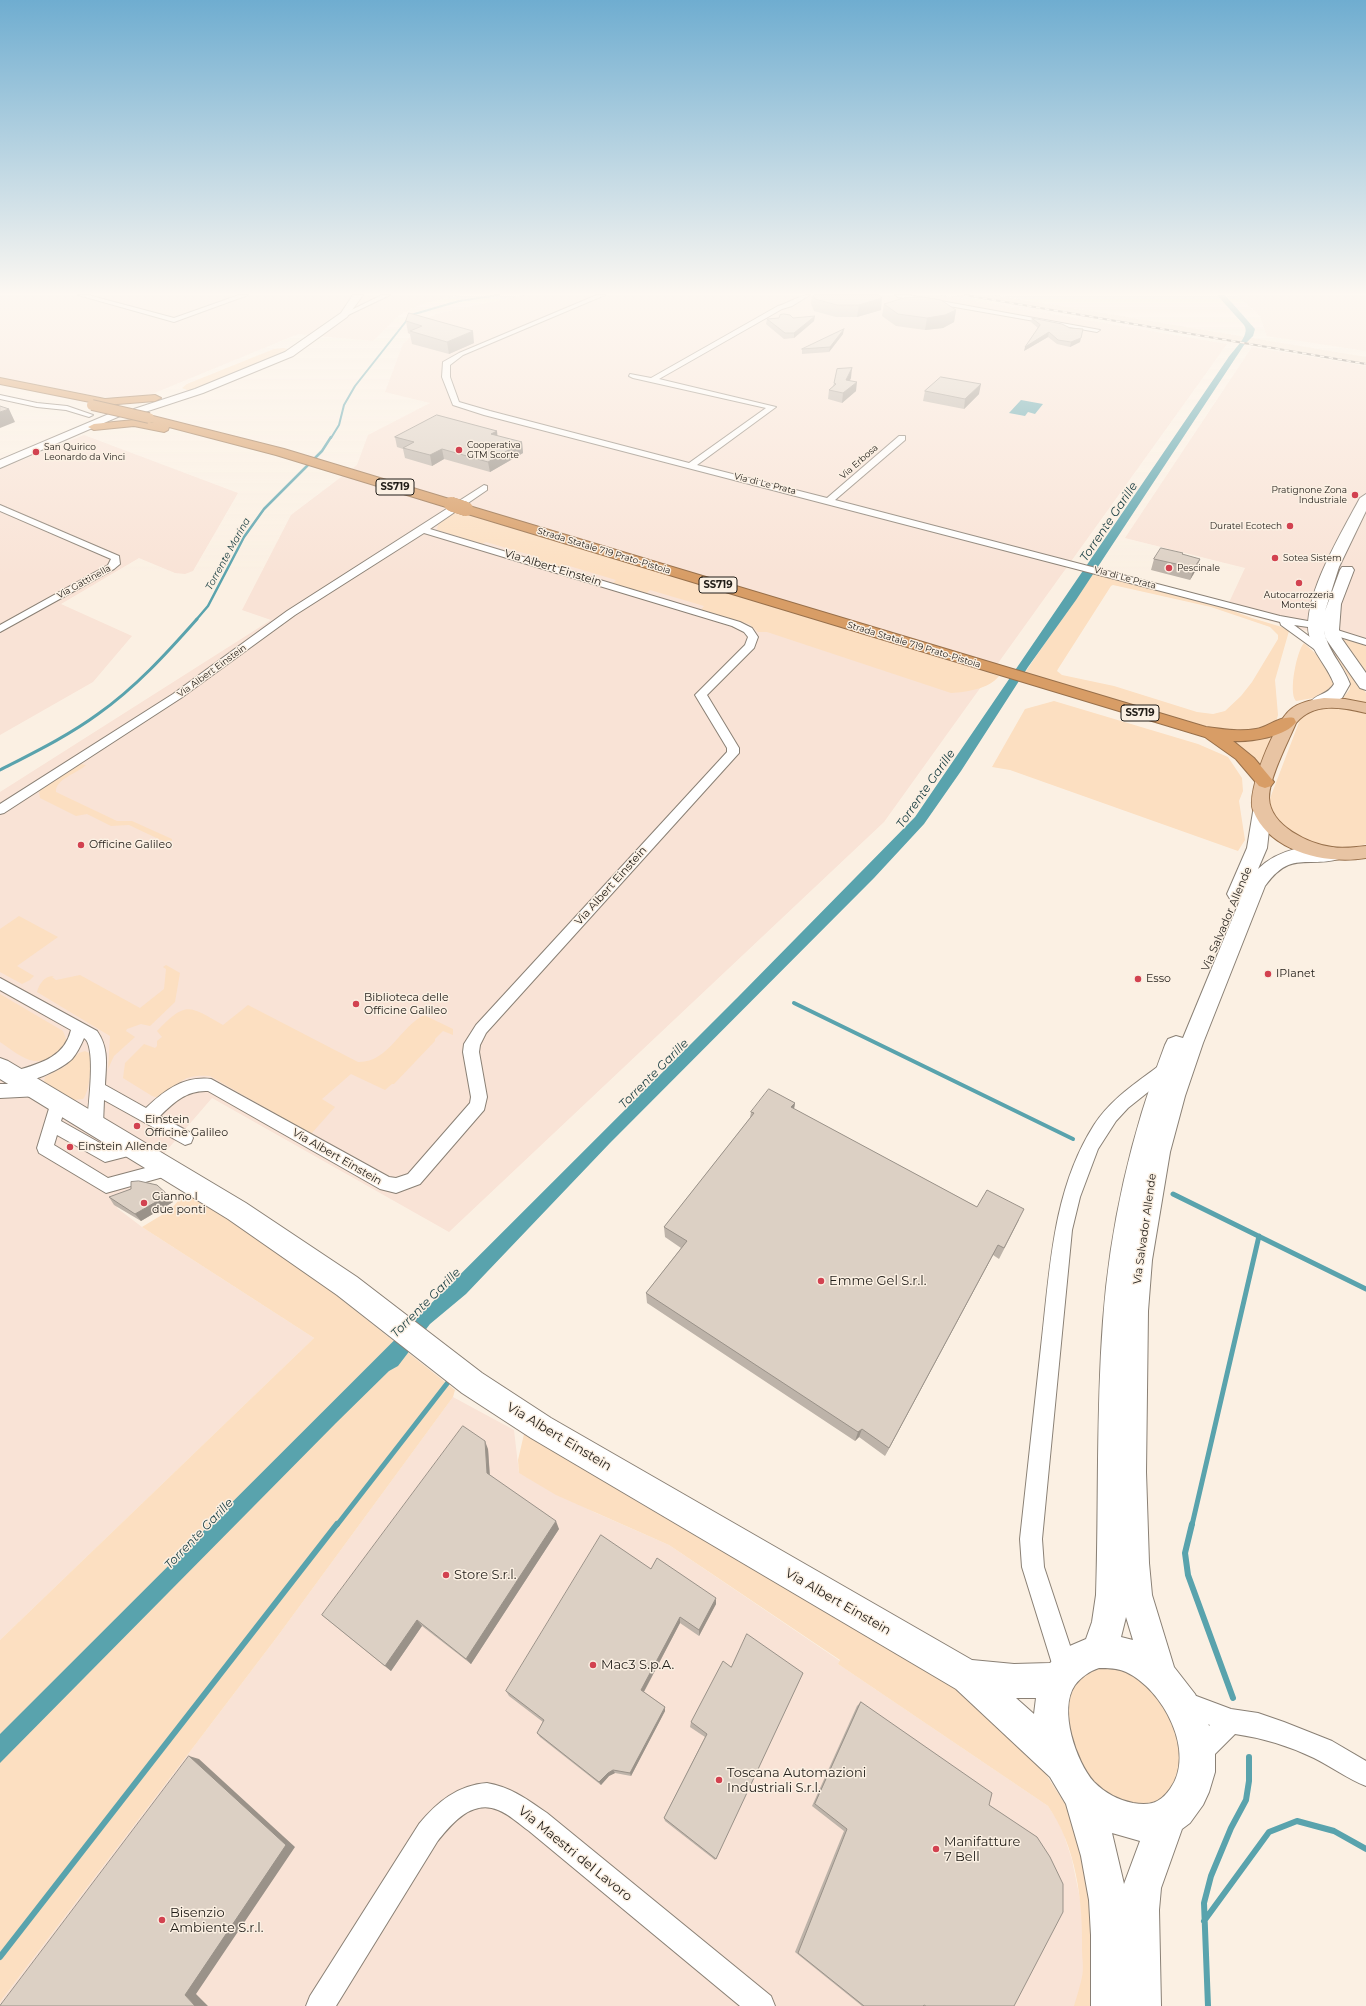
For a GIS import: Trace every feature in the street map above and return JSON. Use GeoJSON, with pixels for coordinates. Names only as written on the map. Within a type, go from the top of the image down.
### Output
{"type":"FeatureCollection","features":[{"type":"Feature","properties":{"kind":"highway","name":"Strada Statale 719 Prato-Pistoia"},"geometry":{"type":"LineString","coordinates":[[13,389],[90,410],[149,418],[278,452],[1204,732]]}},
{"type":"Feature","properties":{"kind":"highway"},"geometry":{"type":"LineString","coordinates":[[38,389],[105,402],[160,400],[166,415],[224,432],[278,452]]}},
{"type":"Feature","properties":{"kind":"highway"},"geometry":{"type":"LineString","coordinates":[[0,391],[81,408],[86,411],[90,410]]}},
{"type":"Feature","properties":{"kind":"highway"},"geometry":{"type":"LineString","coordinates":[[89,428],[117,424],[152,425],[278,452]]}},
{"type":"Feature","properties":{"kind":"highway","name":"SS719"},"geometry":{"type":"LineString","coordinates":[[1204,732],[1235,736],[1256,736],[1272,731],[1288,722]]}},
{"type":"Feature","properties":{"kind":"highway","name":"SS719"},"geometry":{"type":"LineString","coordinates":[[1204,732],[1232,746],[1250,762],[1264,782]]}},
{"type":"Feature","properties":{"kind":"main road"},"geometry":{"type":"LineString","coordinates":[[160,400],[177,389]]}},
{"type":"Feature","properties":{"kind":"main road"},"geometry":{"type":"LineString","coordinates":[[181,389],[181,390],[199,391]]}},
{"type":"Feature","properties":{"kind":"main road"},"geometry":{"type":"LineString","coordinates":[[0,464],[160,400],[205,389]]}},
{"type":"Feature","properties":{"kind":"main road"},"geometry":{"type":"LineString","coordinates":[[89,428],[90,410]]}},
{"type":"Feature","properties":{"kind":"main road"},"geometry":{"type":"LineString","coordinates":[[1315,625],[1320,598],[1366,498]]}},
{"type":"Feature","properties":{"kind":"main road"},"geometry":{"type":"LineString","coordinates":[[1366,525],[1332,610],[1331,631],[1337,643],[1366,685]]}},
{"type":"Feature","properties":{"kind":"main road","name":"Via Salvador Allende"},"geometry":{"type":"LineString","coordinates":[[1099,1651],[1108,1622],[1112,1595],[1115,1360],[1128,1219],[1139,1163],[1166,1069],[1257,848],[1262,812],[1259,798],[1288,722],[1294,713],[1304,707],[1336,695],[1342,684],[1339,671],[1317,637],[1315,625]]}},
{"type":"Feature","properties":{"kind":"main road","name":"Via Salvador Allende"},"geometry":{"type":"LineString","coordinates":[[1318,703],[1335,702],[1366,708]]}},
{"type":"Feature","properties":{"kind":"main road","name":"Via Salvador Allende"},"geometry":{"type":"LineString","coordinates":[[1262,812],[1276,829],[1291,839],[1306,846],[1332,854]]}},
{"type":"Feature","properties":{"kind":"main road","name":"Via Salvador Allende"},"geometry":{"type":"LineString","coordinates":[[1160,1676],[1136,1596],[1133,1563],[1131,1472],[1134,1311],[1139,1260],[1158,1152],[1183,1068],[1256,885],[1267,870],[1277,862],[1291,856],[1307,853],[1354,854],[1366,852]]}},
{"type":"Feature","properties":{"kind":"main road","name":"Via Albert Einstein"},"geometry":{"type":"LineString","coordinates":[[6,1078],[50,1106],[95,1124],[243,1216],[347,1286],[472,1383],[547,1432],[968,1677],[1071,1779]]}},
{"type":"Feature","properties":{"kind":"main road","name":"Via Salvador Allende"},"geometry":{"type":"LineString","coordinates":[[1099,1651],[1113,1652],[1136,1659],[1160,1676],[1181,1702],[1189,1717],[1197,1754],[1197,1772],[1193,1788],[1185,1801],[1168,1818],[1154,1851],[1142,1888],[1140,1910],[1119,2006],[1106,1891],[1094,1834],[1071,1779],[1051,1722],[1054,1692],[1062,1675],[1083,1656],[1099,1651]]}},
{"type":"Feature","properties":{"kind":"main road","name":"Via Albert Einstein"},"geometry":{"type":"LineString","coordinates":[[968,1677],[1016,1682],[1035,1682],[1062,1675]]}},
{"type":"Feature","properties":{"kind":"main road"},"geometry":{"type":"LineString","coordinates":[[1071,1779],[1098,1807],[1115,1817],[1146,1823],[1168,1818]]}},
{"type":"Feature","properties":{"kind":"street","name":"Via di Le Prata"},"geometry":{"type":"LineString","coordinates":[[450,389],[456,403],[479,411],[1097,570],[1279,619],[1315,625]]}},
{"type":"Feature","properties":{"kind":"street"},"geometry":{"type":"LineString","coordinates":[[690,389],[772,407],[690,466]]}},
{"type":"Feature","properties":{"kind":"street"},"geometry":{"type":"LineString","coordinates":[[0,397],[37,405],[76,410],[90,410]]}},
{"type":"Feature","properties":{"kind":"street","name":"Via Erbosa"},"geometry":{"type":"LineString","coordinates":[[830,501],[902,438]]}},
{"type":"Feature","properties":{"kind":"street","name":"Via Albert Einstein"},"geometry":{"type":"LineString","coordinates":[[0,810],[177,696],[291,614],[423,530],[484,488]]}},
{"type":"Feature","properties":{"kind":"street","name":"Via Gattinella"},"geometry":{"type":"LineString","coordinates":[[0,508],[116,558],[115,564],[111,567],[0,629]]}},
{"type":"Feature","properties":{"kind":"street","name":"Via Albert Einstein"},"geometry":{"type":"LineString","coordinates":[[148,1117],[171,1094],[183,1088],[201,1083],[211,1085],[386,1184],[396,1186],[414,1179],[478,1105],[479,1097],[471,1052],[472,1044],[481,1029],[733,753],[733,748],[701,695],[750,646],[753,637],[748,630],[736,624],[423,530]]}},
{"type":"Feature","properties":{"kind":"street","name":"Via di Le Prata"},"geometry":{"type":"LineString","coordinates":[[1279,619],[1327,653]]}},
{"type":"Feature","properties":{"kind":"street"},"geometry":{"type":"LineString","coordinates":[[1331,631],[1366,642]]}},
{"type":"Feature","properties":{"kind":"street"},"geometry":{"type":"LineString","coordinates":[[0,983],[92,1035],[99,1048],[95,1124]]}},
{"type":"Feature","properties":{"kind":"street"},"geometry":{"type":"LineString","coordinates":[[6,1078],[53,1065],[66,1056],[74,1046],[79,1028]]}},
{"type":"Feature","properties":{"kind":"street","name":"Via Salvador Allende"},"geometry":{"type":"LineString","coordinates":[[1062,1675],[1033,1567],[1031,1539],[1063,1230],[1073,1190],[1095,1140],[1109,1118],[1122,1104],[1166,1069]]}},
{"type":"Feature","properties":{"kind":"street"},"geometry":{"type":"LineString","coordinates":[[97,1088],[185,1138]]}},
{"type":"Feature","properties":{"kind":"street"},"geometry":{"type":"LineString","coordinates":[[50,1106],[45,1148],[106,1186],[168,1169]]}},
{"type":"Feature","properties":{"kind":"street","name":"Via Albert Einstein"},"geometry":{"type":"LineString","coordinates":[[50,1106],[105,1155],[134,1148]]}},
{"type":"Feature","properties":{"kind":"street"},"geometry":{"type":"LineString","coordinates":[[1181,1702],[1231,1721],[1258,1725],[1284,1734],[1323,1750],[1366,1774]]}},
{"type":"Feature","properties":{"kind":"street"},"geometry":{"type":"LineString","coordinates":[[1197,1754],[1231,1721]]}},
{"type":"Feature","properties":{"kind":"street","name":"Via Maestri del Lavoro"},"geometry":{"type":"LineString","coordinates":[[320,2006],[428,1833],[439,1818],[468,1798],[484,1795],[498,1797],[513,1804],[538,1822],[761,2006]]}},
{"type":"Feature","properties":{"kind":"shaded area"},"geometry":{"type":"Polygon","coordinates":[[[58,389],[165,389],[152,394],[127,398],[100,397],[58,389]]]}},
{"type":"Feature","properties":{"kind":"shaded area"},"geometry":{"type":"Polygon","coordinates":[[[184,389],[197,389],[194,390],[184,389]]]}},
{"type":"Feature","properties":{"kind":"shaded area"},"geometry":{"type":"Polygon","coordinates":[[[386,389],[1195,389],[884,822],[449,1232],[212,1098],[117,1208],[142,1227],[314,1338],[0,1640],[0,792],[271,620],[242,610],[291,515],[357,465],[368,435],[430,403],[385,392],[386,389]]]}},
{"type":"Feature","properties":{"kind":"shaded area"},"geometry":{"type":"Polygon","coordinates":[[[1224,389],[1366,389],[1366,647],[1226,609],[1245,568],[1125,538],[1224,389]]]}},
{"type":"Feature","properties":{"kind":"shaded area"},"geometry":{"type":"Polygon","coordinates":[[[84,435],[238,493],[193,571],[185,574],[175,573],[139,558],[61,604],[132,636],[93,682],[0,735],[0,469],[84,435]]]}},
{"type":"Feature","properties":{"kind":"shaded area"},"geometry":{"type":"Polygon","coordinates":[[[457,510],[999,676],[984,687],[971,691],[951,693],[767,632],[758,632],[749,624],[701,610],[704,606],[650,590],[646,594],[613,583],[616,580],[566,565],[561,568],[530,559],[534,556],[486,542],[482,544],[437,530],[438,524],[457,510]]]}},
{"type":"Feature","properties":{"kind":"shaded area"},"geometry":{"type":"Polygon","coordinates":[[[1093,573],[1220,606],[1285,628],[1289,631],[1275,680],[1278,715],[1276,722],[1269,727],[1247,732],[1211,729],[1024,674],[1093,573]],[[1113,585],[1057,671],[1062,675],[1114,686],[1197,712],[1213,714],[1225,711],[1241,696],[1252,682],[1278,639],[1278,635],[1270,627],[1211,607],[1113,585]]]}},
{"type":"Feature","properties":{"kind":"shaded area"},"geometry":{"type":"Polygon","coordinates":[[[1328,638],[1366,693],[1366,704],[1343,698],[1350,689],[1350,679],[1325,639],[1328,638]]]}},
{"type":"Feature","properties":{"kind":"shaded area"},"geometry":{"type":"Polygon","coordinates":[[[1342,638],[1366,644],[1366,672],[1342,638]]]}},
{"type":"Feature","properties":{"kind":"shaded area"},"geometry":{"type":"Polygon","coordinates":[[[1304,643],[1327,664],[1335,687],[1319,697],[1296,701],[1293,690],[1294,672],[1301,647],[1304,643]]]}},
{"type":"Feature","properties":{"kind":"shaded area"},"geometry":{"type":"Polygon","coordinates":[[[1054,701],[1198,744],[1228,757],[1242,778],[1243,791],[1239,801],[1245,840],[1238,851],[1010,770],[992,767],[1025,709],[1054,701]]]}},
{"type":"Feature","properties":{"kind":"shaded area"},"geometry":{"type":"Polygon","coordinates":[[[1334,706],[1366,713],[1366,844],[1355,847],[1332,847],[1308,841],[1298,836],[1276,819],[1271,813],[1269,806],[1269,801],[1301,717],[1309,711],[1334,706]]]}},
{"type":"Feature","properties":{"kind":"shaded area"},"geometry":{"type":"Polygon","coordinates":[[[1275,735],[1261,767],[1225,738],[1275,735]]]}},
{"type":"Feature","properties":{"kind":"shaded area"},"geometry":{"type":"Polygon","coordinates":[[[81,764],[86,765],[59,783],[56,792],[117,821],[132,821],[172,839],[172,841],[167,843],[129,825],[111,826],[87,814],[76,816],[40,798],[39,792],[42,789],[81,764]]]}},
{"type":"Feature","properties":{"kind":"shaded area"},"geometry":{"type":"Polygon","coordinates":[[[19,916],[58,937],[17,966],[34,976],[22,984],[0,972],[0,929],[19,916]]]}},
{"type":"Feature","properties":{"kind":"shaded area"},"geometry":{"type":"Polygon","coordinates":[[[166,965],[180,973],[175,1002],[150,1026],[141,1024],[127,1029],[126,1031],[135,1037],[114,1056],[108,1069],[110,1036],[37,992],[41,983],[48,977],[54,976],[52,977],[56,980],[80,975],[140,1008],[164,989],[166,969],[163,967],[166,965]]]}},
{"type":"Feature","properties":{"kind":"shaded area"},"geometry":{"type":"Polygon","coordinates":[[[0,994],[63,1031],[67,1041],[60,1052],[45,1060],[31,1060],[19,1055],[0,1042],[0,994]]]}},
{"type":"Feature","properties":{"kind":"shaded area"},"geometry":{"type":"Polygon","coordinates":[[[248,1005],[358,1062],[368,1061],[378,1057],[424,1015],[453,1029],[453,1035],[443,1031],[394,1084],[385,1090],[351,1074],[322,1099],[335,1107],[311,1134],[210,1076],[186,1078],[159,1098],[152,1096],[123,1078],[125,1063],[144,1044],[155,1048],[157,1046],[157,1041],[162,1037],[157,1031],[175,1014],[182,1010],[195,1010],[223,1025],[248,1005]]]}},
{"type":"Feature","properties":{"kind":"shaded area"},"geometry":{"type":"Polygon","coordinates":[[[85,1051],[89,1053],[90,1069],[89,1083],[83,1099],[74,1100],[44,1082],[45,1077],[64,1067],[79,1053],[85,1051]]]}},
{"type":"Feature","properties":{"kind":"shaded area"},"geometry":{"type":"Polygon","coordinates":[[[186,1192],[220,1213],[317,1280],[455,1390],[453,1397],[277,1637],[0,2002],[0,1640],[314,1338],[142,1227],[170,1210],[186,1192]]]}},
{"type":"Feature","properties":{"kind":"shaded area"},"geometry":{"type":"Polygon","coordinates":[[[453,1397],[514,1430],[519,1473],[594,1512],[669,1545],[840,1661],[838,1664],[1048,1806],[1058,1821],[1064,1835],[1072,1860],[1079,1894],[1083,1916],[1083,1949],[1087,2006],[0,2006],[0,2002],[277,1637],[453,1397]]]}},
{"type":"Feature","properties":{"kind":"shaded area"},"geometry":{"type":"Polygon","coordinates":[[[524,1434],[552,1448],[638,1502],[947,1682],[971,1699],[1040,1765],[1067,1807],[1094,1878],[1093,1993],[1090,2006],[1074,2006],[1083,1970],[1079,1893],[1076,1874],[1065,1838],[1058,1822],[1048,1806],[838,1664],[840,1660],[669,1545],[556,1495],[519,1473],[518,1460],[524,1434]]]}},
{"type":"Feature","properties":{"kind":"shaded area"},"geometry":{"type":"Polygon","coordinates":[[[1095,1666],[1129,1668],[1175,1712],[1182,1775],[1160,1802],[1143,1806],[1124,1804],[1097,1788],[1076,1763],[1065,1702],[1075,1680],[1095,1666]]]}},
{"type":"Feature","properties":{"kind":"water"},"geometry":{"type":"Polygon","coordinates":[[[1207,389],[1215,389],[1076,600],[1028,667],[961,771],[924,824],[874,878],[610,1143],[466,1294],[430,1324],[398,1366],[389,1371],[336,1423],[0,1763],[0,1734],[737,998],[915,817],[1207,389]]]}},
{"type":"Feature","properties":{"kind":"water"},"geometry":{"type":"Polygon","coordinates":[[[1021,400],[1043,404],[1035,414],[1028,412],[1025,416],[1009,413],[1021,400]]]}},
{"type":"Feature","properties":{"kind":"building"},"geometry":{"type":"Polygon","coordinates":[[[831,389],[849,389],[843,393],[829,390],[831,389]]]}},
{"type":"Feature","properties":{"kind":"building"},"geometry":{"type":"Polygon","coordinates":[[[928,389],[976,389],[965,399],[925,391],[928,389]]]}},
{"type":"Feature","properties":{"kind":"building"},"geometry":{"type":"Polygon","coordinates":[[[0,406],[9,409],[0,412],[0,406]]]}},
{"type":"Feature","properties":{"kind":"building","name":"Cooperativa GTM Scorte"},"geometry":{"type":"Polygon","coordinates":[[[437,415],[497,431],[491,434],[522,442],[488,462],[442,449],[430,455],[403,448],[414,442],[395,437],[437,415]]]}},
{"type":"Feature","properties":{"kind":"building"},"geometry":{"type":"Polygon","coordinates":[[[1161,548],[1200,559],[1194,568],[1154,559],[1161,548]]]}},
{"type":"Feature","properties":{"kind":"building","name":"Emme Gel S.r.l."},"geometry":{"type":"Polygon","coordinates":[[[769,1089],[795,1103],[791,1107],[977,1207],[987,1190],[1024,1209],[1004,1248],[998,1245],[889,1448],[862,1429],[858,1432],[646,1293],[687,1241],[664,1227],[754,1113],[751,1112],[769,1089]]]}},
{"type":"Feature","properties":{"kind":"building"},"geometry":{"type":"Polygon","coordinates":[[[139,1181],[157,1185],[168,1195],[135,1214],[109,1197],[131,1189],[131,1182],[139,1181]]]}},
{"type":"Feature","properties":{"kind":"building","name":"Store S.r.l."},"geometry":{"type":"Polygon","coordinates":[[[463,1426],[485,1441],[487,1473],[556,1521],[466,1659],[417,1620],[385,1666],[322,1615],[463,1426]]]}},
{"type":"Feature","properties":{"kind":"building","name":"Mac3 S.p.A."},"geometry":{"type":"Polygon","coordinates":[[[601,1535],[651,1569],[657,1558],[716,1598],[699,1630],[680,1617],[641,1690],[665,1707],[630,1773],[613,1770],[599,1782],[537,1733],[544,1720],[506,1691],[601,1535]]]}},
{"type":"Feature","properties":{"kind":"building","name":"Toscana Automazioni Industriali S.r.l."},"geometry":{"type":"Polygon","coordinates":[[[747,1634],[803,1673],[716,1859],[664,1818],[707,1734],[691,1722],[723,1661],[731,1667],[747,1634]]]}},
{"type":"Feature","properties":{"kind":"building","name":"Manifatture 7 Bell"},"geometry":{"type":"Polygon","coordinates":[[[861,1702],[992,1793],[989,1805],[1037,1837],[1050,1857],[1063,1884],[1063,1912],[1014,2006],[864,2006],[798,1953],[847,1829],[815,1804],[861,1702]]]}},
{"type":"Feature","properties":{"kind":"building","name":"Bisenzio Ambiente S.r.l."},"geometry":{"type":"Polygon","coordinates":[[[189,1756],[286,1845],[185,1995],[195,2006],[0,2006],[189,1756]]]}},
{"type":"Feature","properties":{"kind":"waterway","name":"Torrente Marina"},"geometry":{"type":"LineString","coordinates":[[331,438],[339,425],[344,405],[353,389]]}},
{"type":"Feature","properties":{"kind":"waterway","name":"Torrente Marina"},"geometry":{"type":"LineString","coordinates":[[196,620],[208,606],[244,537],[264,509],[322,451],[331,437]]}},
{"type":"Feature","properties":{"kind":"waterway","name":"Torrente Marina"},"geometry":{"type":"LineString","coordinates":[[0,770],[63,737],[112,704],[150,670],[197,619]]}},
{"type":"Feature","properties":{"kind":"waterway"},"geometry":{"type":"LineString","coordinates":[[794,1003],[1073,1139]]}},
{"type":"Feature","properties":{"kind":"waterway"},"geometry":{"type":"LineString","coordinates":[[1173,1194],[1259,1236]]}},
{"type":"Feature","properties":{"kind":"waterway"},"geometry":{"type":"LineString","coordinates":[[1192,1525],[1259,1236]]}},
{"type":"Feature","properties":{"kind":"waterway"},"geometry":{"type":"LineString","coordinates":[[1259,1236],[1366,1289]]}},
{"type":"Feature","properties":{"kind":"waterway"},"geometry":{"type":"LineString","coordinates":[[337,1525],[449,1381]]}},
{"type":"Feature","properties":{"kind":"waterway"},"geometry":{"type":"LineString","coordinates":[[0,1957],[337,1524]]}},
{"type":"Feature","properties":{"kind":"waterway"},"geometry":{"type":"LineString","coordinates":[[1192,1524],[1185,1553],[1188,1575],[1233,1698]]}},
{"type":"Feature","properties":{"kind":"waterway"},"geometry":{"type":"LineString","coordinates":[[1205,1920],[1204,1903],[1211,1876],[1231,1828],[1246,1800],[1249,1781],[1249,1757]]}},
{"type":"Feature","properties":{"kind":"waterway"},"geometry":{"type":"LineString","coordinates":[[1205,1920],[1269,1832],[1297,1821],[1334,1831],[1366,1849]]}},
{"type":"Feature","properties":{"kind":"waterway"},"geometry":{"type":"LineString","coordinates":[[1205,1920],[1208,2006]]}},
{"type":"Feature","properties":{"kind":"place","name":"Cooperativa GTM Scorte"},"geometry":{"type":"Point","coordinates":[459,450]}},
{"type":"Feature","properties":{"kind":"place","name":"San Quirico Leonardo da Vinci"},"geometry":{"type":"Point","coordinates":[36,452]}},
{"type":"Feature","properties":{"kind":"place","name":"Pratignone Zona Industriale"},"geometry":{"type":"Point","coordinates":[1355,495]}},
{"type":"Feature","properties":{"kind":"place","name":"Duratel Ecotech"},"geometry":{"type":"Point","coordinates":[1290,526]}},
{"type":"Feature","properties":{"kind":"place","name":"Sotea Sistem"},"geometry":{"type":"Point","coordinates":[1275,558]}},
{"type":"Feature","properties":{"kind":"place","name":"Pescinale"},"geometry":{"type":"Point","coordinates":[1169,568]}},
{"type":"Feature","properties":{"kind":"place","name":"Autocarrozzeria Montesi"},"geometry":{"type":"Point","coordinates":[1299,583]}},
{"type":"Feature","properties":{"kind":"place","name":"Officine Galileo"},"geometry":{"type":"Point","coordinates":[81,845]}},
{"type":"Feature","properties":{"kind":"place","name":"IPlanet"},"geometry":{"type":"Point","coordinates":[1268,974]}},
{"type":"Feature","properties":{"kind":"place","name":"Esso"},"geometry":{"type":"Point","coordinates":[1138,979]}},
{"type":"Feature","properties":{"kind":"place","name":"Biblioteca delle Officine Galileo"},"geometry":{"type":"Point","coordinates":[356,1004]}},
{"type":"Feature","properties":{"kind":"place","name":"Einstein Officine Galileo"},"geometry":{"type":"Point","coordinates":[137,1126]}},
{"type":"Feature","properties":{"kind":"place","name":"Einstein Allende"},"geometry":{"type":"Point","coordinates":[70,1147]}},
{"type":"Feature","properties":{"kind":"place","name":"Gianno I due ponti"},"geometry":{"type":"Point","coordinates":[144,1203]}},
{"type":"Feature","properties":{"kind":"place","name":"Emme Gel S.r.l."},"geometry":{"type":"Point","coordinates":[821,1281]}},
{"type":"Feature","properties":{"kind":"place","name":"Store S.r.l."},"geometry":{"type":"Point","coordinates":[446,1575]}},
{"type":"Feature","properties":{"kind":"place","name":"Mac3 S.p.A."},"geometry":{"type":"Point","coordinates":[593,1665]}},
{"type":"Feature","properties":{"kind":"place","name":"Toscana Automazioni Industriali S.r.l."},"geometry":{"type":"Point","coordinates":[719,1780]}},
{"type":"Feature","properties":{"kind":"place","name":"Manifatture 7 Bell"},"geometry":{"type":"Point","coordinates":[936,1849]}},
{"type":"Feature","properties":{"kind":"place","name":"Bisenzio Ambiente S.r.l."},"geometry":{"type":"Point","coordinates":[162,1920]}},
{"type":"Feature","properties":{"kind":"water label","name":"Torrente Garille"},"geometry":{"type":"Point","coordinates":[1109,522]}},
{"type":"Feature","properties":{"kind":"water label","name":"Torrente Garille"},"geometry":{"type":"Point","coordinates":[926,789]}},
{"type":"Feature","properties":{"kind":"water label","name":"Torrente Garille"},"geometry":{"type":"Point","coordinates":[654,1074]}},
{"type":"Feature","properties":{"kind":"water label","name":"Torrente Garille"},"geometry":{"type":"Point","coordinates":[426,1303]}},
{"type":"Feature","properties":{"kind":"water label","name":"Torrente Garille"},"geometry":{"type":"Point","coordinates":[199,1534]}}]}
